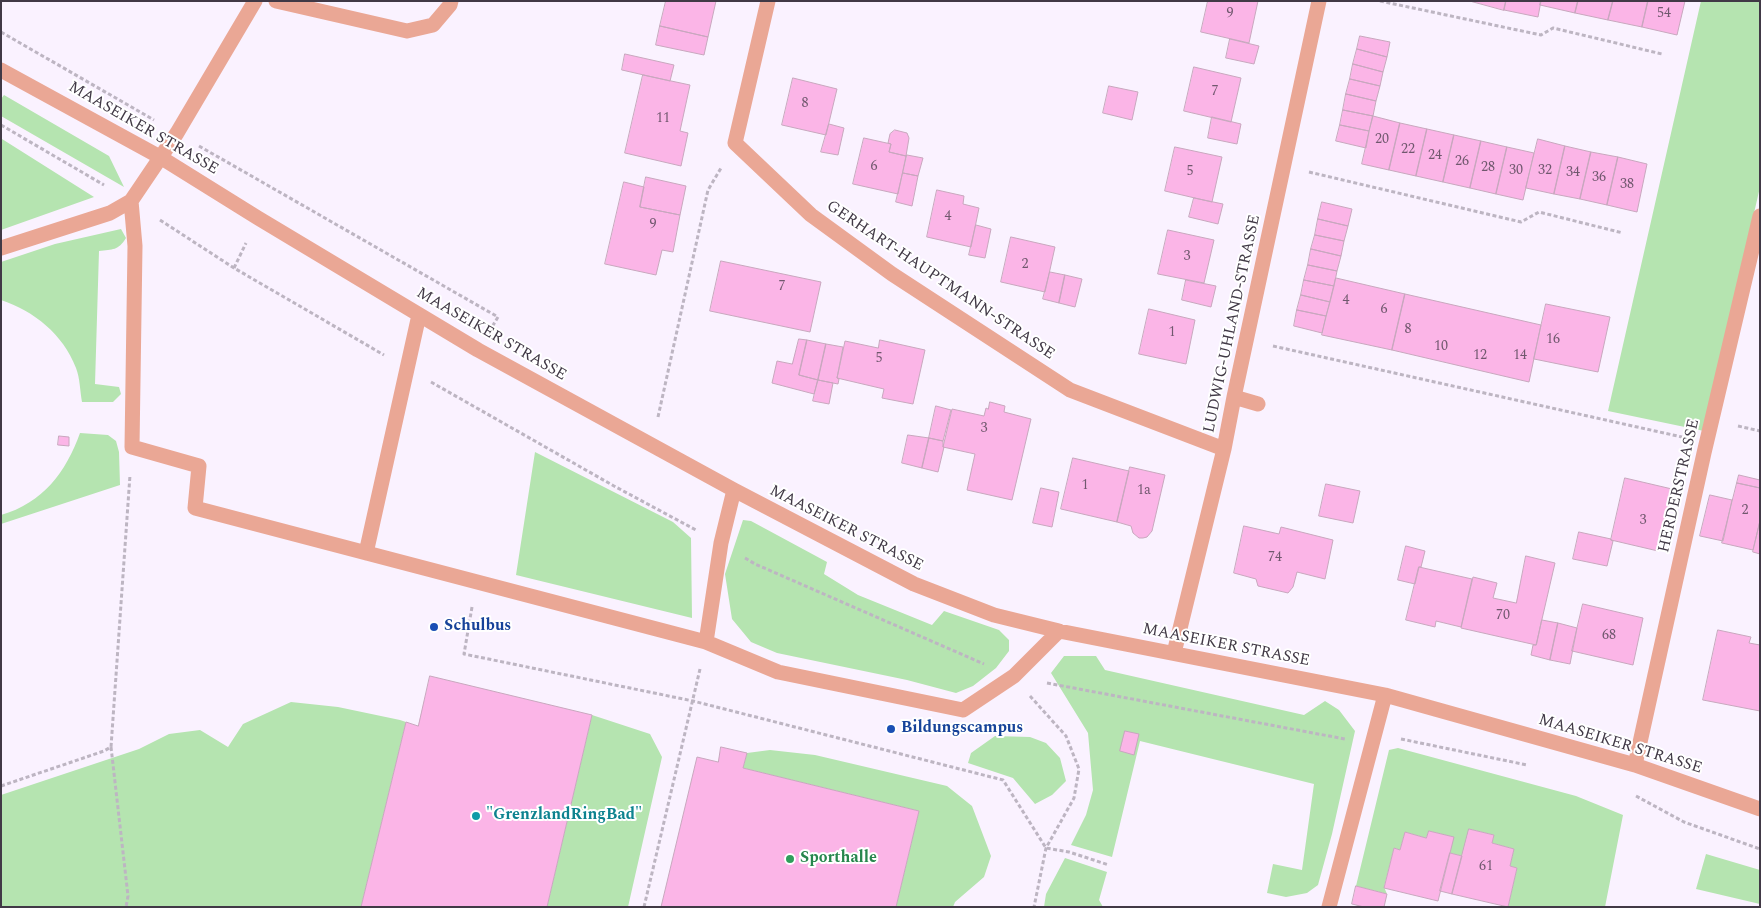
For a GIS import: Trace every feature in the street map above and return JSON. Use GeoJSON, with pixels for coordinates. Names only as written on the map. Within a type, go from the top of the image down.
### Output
{"type":"FeatureCollection","features":[{"type":"Feature","properties":{"kind":"street"},"geometry":{"type":"LineString","coordinates":[[1,248],[110,213],[131,201],[177,133],[255,1]]}},
{"type":"Feature","properties":{"kind":"street"},"geometry":{"type":"LineString","coordinates":[[276,1],[407,31],[433,25],[450,5],[451,1]]}},
{"type":"Feature","properties":{"kind":"street"},"geometry":{"type":"LineString","coordinates":[[736,144],[768,1]]}},
{"type":"Feature","properties":{"kind":"street","name":"LUDWIG-UHLAND-STRASSE"},"geometry":{"type":"LineString","coordinates":[[1174,653],[1224,449],[1319,1]]}},
{"type":"Feature","properties":{"kind":"street","name":"MAASEIKER STRASSE"},"geometry":{"type":"LineString","coordinates":[[1,70],[160,157],[478,350],[652,446],[914,584],[994,615],[1059,630],[1385,695],[1635,765],[1760,809]]}},
{"type":"Feature","properties":{"kind":"street","name":"GERHART-HAUPTMANN-STRASSE"},"geometry":{"type":"LineString","coordinates":[[736,144],[811,215],[892,274],[1070,390],[1224,449]]}},
{"type":"Feature","properties":{"kind":"street"},"geometry":{"type":"LineString","coordinates":[[131,201],[134,246],[132,447],[199,466],[195,508],[706,642],[778,672],[963,710],[1014,676],[1059,630]]}},
{"type":"Feature","properties":{"kind":"street","name":"HERDERSTRASSE"},"geometry":{"type":"LineString","coordinates":[[1635,765],[1707,442],[1760,216]]}},
{"type":"Feature","properties":{"kind":"street"},"geometry":{"type":"LineString","coordinates":[[366,553],[419,315]]}},
{"type":"Feature","properties":{"kind":"street"},"geometry":{"type":"LineString","coordinates":[[1234,397],[1258,404]]}},
{"type":"Feature","properties":{"kind":"street"},"geometry":{"type":"LineString","coordinates":[[706,642],[721,543],[734,490]]}},
{"type":"Feature","properties":{"kind":"street"},"geometry":{"type":"LineString","coordinates":[[1329,907],[1385,695]]}},
{"type":"Feature","properties":{"kind":"path"},"geometry":{"type":"LineString","coordinates":[[1380,1],[1541,35],[1553,28],[1662,54]]}},
{"type":"Feature","properties":{"kind":"path"},"geometry":{"type":"LineString","coordinates":[[1,32],[498,317],[478,350]]}},
{"type":"Feature","properties":{"kind":"path"},"geometry":{"type":"LineString","coordinates":[[1,125],[131,201],[234,268],[614,486],[721,543],[755,564],[1014,676],[1066,736],[1078,769],[1074,798],[1046,848],[1034,907]]}},
{"type":"Feature","properties":{"kind":"path"},"geometry":{"type":"LineString","coordinates":[[652,446],[708,190],[736,144]]}},
{"type":"Feature","properties":{"kind":"path"},"geometry":{"type":"LineString","coordinates":[[1284,167],[1521,222],[1539,212],[1623,232]]}},
{"type":"Feature","properties":{"kind":"path"},"geometry":{"type":"LineString","coordinates":[[1247,340],[1707,442]]}},
{"type":"Feature","properties":{"kind":"path"},"geometry":{"type":"LineString","coordinates":[[126,907],[128,896],[111,747],[132,447]]}},
{"type":"Feature","properties":{"kind":"path"},"geometry":{"type":"LineString","coordinates":[[477,582],[464,654],[693,701],[1003,780],[1046,848],[1069,852],[1109,865]]}},
{"type":"Feature","properties":{"kind":"path"},"geometry":{"type":"LineString","coordinates":[[644,907],[706,642]]}},
{"type":"Feature","properties":{"kind":"path"},"geometry":{"type":"LineString","coordinates":[[1,786],[111,747]]}},
{"type":"Feature","properties":{"kind":"green space"},"geometry":{"type":"Polygon","coordinates":[[[1701,1],[1760,1],[1760,187],[1704,431],[1608,411],[1701,1]]]}},
{"type":"Feature","properties":{"kind":"green space"},"geometry":{"type":"Polygon","coordinates":[[[4,95],[109,156],[124,187],[1,116],[1,99],[4,95]]]}},
{"type":"Feature","properties":{"kind":"green space"},"geometry":{"type":"Polygon","coordinates":[[[2,139],[94,197],[1,230],[2,139]]]}},
{"type":"Feature","properties":{"kind":"green space"},"geometry":{"type":"Polygon","coordinates":[[[121,229],[126,238],[120,245],[115,249],[99,251],[95,384],[119,387],[121,394],[113,402],[82,402],[77,372],[70,356],[55,334],[25,310],[1,300],[1,262],[55,244],[121,229]]]}},
{"type":"Feature","properties":{"kind":"green space"},"geometry":{"type":"Polygon","coordinates":[[[80,433],[108,435],[116,441],[119,452],[120,485],[1,524],[1,515],[29,503],[51,484],[68,461],[80,433]]]}},
{"type":"Feature","properties":{"kind":"green space"},"geometry":{"type":"Polygon","coordinates":[[[535,452],[673,522],[691,538],[692,618],[516,575],[535,452]]]}},
{"type":"Feature","properties":{"kind":"green space"},"geometry":{"type":"Polygon","coordinates":[[[743,520],[751,521],[827,562],[824,574],[858,595],[932,625],[944,611],[999,630],[1009,640],[1009,651],[996,668],[973,686],[956,693],[907,680],[777,653],[751,642],[732,619],[725,574],[743,520]]]}},
{"type":"Feature","properties":{"kind":"green space"},"geometry":{"type":"Polygon","coordinates":[[[1064,656],[1096,656],[1105,670],[1304,715],[1325,701],[1339,710],[1355,731],[1332,834],[1318,885],[1307,893],[1286,897],[1267,893],[1273,864],[1302,870],[1314,784],[1140,741],[1112,857],[1071,845],[1086,815],[1093,790],[1088,733],[1051,673],[1064,656]]]}},
{"type":"Feature","properties":{"kind":"green space"},"geometry":{"type":"Polygon","coordinates":[[[291,702],[338,707],[406,722],[361,907],[1,907],[1,795],[139,749],[169,734],[200,730],[228,747],[243,724],[291,702]]]}},
{"type":"Feature","properties":{"kind":"green space"},"geometry":{"type":"Polygon","coordinates":[[[592,715],[650,734],[662,757],[628,907],[547,907],[592,715]]]}},
{"type":"Feature","properties":{"kind":"green space"},"geometry":{"type":"Polygon","coordinates":[[[995,736],[1030,737],[1046,743],[1060,758],[1066,781],[1052,795],[1035,804],[1013,778],[968,763],[971,753],[995,736]]]}},
{"type":"Feature","properties":{"kind":"green space"},"geometry":{"type":"Polygon","coordinates":[[[1398,748],[1576,796],[1623,815],[1605,907],[1508,907],[1517,868],[1510,866],[1514,849],[1492,843],[1494,835],[1469,829],[1462,856],[1450,853],[1453,837],[1429,831],[1426,838],[1405,832],[1400,850],[1394,848],[1384,887],[1387,894],[1356,886],[1389,750],[1398,748]]]}},
{"type":"Feature","properties":{"kind":"green space"},"geometry":{"type":"Polygon","coordinates":[[[770,750],[815,755],[947,786],[972,806],[991,856],[984,877],[955,902],[953,907],[896,907],[919,811],[743,768],[747,753],[770,750]]]}},
{"type":"Feature","properties":{"kind":"green space"},"geometry":{"type":"Polygon","coordinates":[[[1706,854],[1760,870],[1760,904],[1696,889],[1706,854]]]}},
{"type":"Feature","properties":{"kind":"green space"},"geometry":{"type":"Polygon","coordinates":[[[1065,858],[1107,872],[1099,900],[1103,907],[1044,907],[1046,894],[1065,858]]]}},
{"type":"Feature","properties":{"kind":"building"},"geometry":{"type":"Polygon","coordinates":[[[666,1],[716,1],[708,37],[660,26],[666,1]]]}},
{"type":"Feature","properties":{"kind":"building"},"geometry":{"type":"Polygon","coordinates":[[[1208,1],[1258,1],[1249,43],[1201,32],[1208,1]]]}},
{"type":"Feature","properties":{"kind":"building"},"geometry":{"type":"Polygon","coordinates":[[[1470,1],[1506,1],[1504,10],[1470,1]]]}},
{"type":"Feature","properties":{"kind":"building"},"geometry":{"type":"Polygon","coordinates":[[[1506,1],[1541,1],[1538,17],[1504,10],[1506,1]]]}},
{"type":"Feature","properties":{"kind":"building"},"geometry":{"type":"Polygon","coordinates":[[[1541,1],[1578,1],[1575,13],[1540,5],[1541,1]]]}},
{"type":"Feature","properties":{"kind":"building"},"geometry":{"type":"Polygon","coordinates":[[[1578,1],[1613,1],[1608,20],[1575,13],[1578,1]]]}},
{"type":"Feature","properties":{"kind":"building"},"geometry":{"type":"Polygon","coordinates":[[[1613,1],[1648,1],[1642,27],[1608,20],[1613,1]]]}},
{"type":"Feature","properties":{"kind":"building"},"geometry":{"type":"Polygon","coordinates":[[[1648,1],[1685,1],[1677,35],[1642,27],[1648,1]]]}},
{"type":"Feature","properties":{"kind":"building"},"geometry":{"type":"Polygon","coordinates":[[[660,26],[708,37],[704,55],[656,45],[660,26]]]}},
{"type":"Feature","properties":{"kind":"building"},"geometry":{"type":"Polygon","coordinates":[[[1360,36],[1390,42],[1387,57],[1357,49],[1360,36]]]}},
{"type":"Feature","properties":{"kind":"building"},"geometry":{"type":"Polygon","coordinates":[[[1230,39],[1259,46],[1254,64],[1226,58],[1230,39]]]}},
{"type":"Feature","properties":{"kind":"building"},"geometry":{"type":"Polygon","coordinates":[[[1357,49],[1387,57],[1383,72],[1353,64],[1357,49]]]}},
{"type":"Feature","properties":{"kind":"building"},"geometry":{"type":"Polygon","coordinates":[[[625,54],[674,65],[670,81],[622,70],[625,54]]]}},
{"type":"Feature","properties":{"kind":"building"},"geometry":{"type":"Polygon","coordinates":[[[1353,64],[1383,72],[1380,86],[1350,79],[1353,64]]]}},
{"type":"Feature","properties":{"kind":"building"},"geometry":{"type":"Polygon","coordinates":[[[1194,67],[1241,78],[1231,122],[1184,111],[1194,67]]]}},
{"type":"Feature","properties":{"kind":"building"},"geometry":{"type":"Polygon","coordinates":[[[643,75],[690,85],[680,131],[688,133],[681,166],[625,153],[643,75]]]}},
{"type":"Feature","properties":{"kind":"building"},"geometry":{"type":"Polygon","coordinates":[[[793,78],[837,89],[826,135],[782,125],[793,78]]]}},
{"type":"Feature","properties":{"kind":"building"},"geometry":{"type":"Polygon","coordinates":[[[1350,79],[1380,86],[1376,101],[1346,94],[1350,79]]]}},
{"type":"Feature","properties":{"kind":"building"},"geometry":{"type":"Polygon","coordinates":[[[1109,86],[1138,92],[1132,120],[1103,113],[1109,86]]]}},
{"type":"Feature","properties":{"kind":"building"},"geometry":{"type":"Polygon","coordinates":[[[1346,94],[1376,101],[1373,116],[1343,110],[1346,94]]]}},
{"type":"Feature","properties":{"kind":"building"},"geometry":{"type":"Polygon","coordinates":[[[1343,110],[1373,116],[1369,131],[1340,125],[1343,110]]]}},
{"type":"Feature","properties":{"kind":"building"},"geometry":{"type":"Polygon","coordinates":[[[1373,116],[1400,123],[1389,170],[1362,164],[1373,116]]]}},
{"type":"Feature","properties":{"kind":"building"},"geometry":{"type":"Polygon","coordinates":[[[1212,117],[1241,124],[1237,144],[1208,138],[1212,117]]]}},
{"type":"Feature","properties":{"kind":"building"},"geometry":{"type":"Polygon","coordinates":[[[1400,123],[1427,129],[1416,176],[1389,170],[1400,123]]]}},
{"type":"Feature","properties":{"kind":"building"},"geometry":{"type":"Polygon","coordinates":[[[829,124],[844,128],[838,155],[821,152],[829,124]]]}},
{"type":"Feature","properties":{"kind":"building"},"geometry":{"type":"Polygon","coordinates":[[[1340,125],[1369,131],[1366,148],[1336,141],[1340,125]]]}},
{"type":"Feature","properties":{"kind":"building"},"geometry":{"type":"Polygon","coordinates":[[[1427,129],[1454,135],[1443,182],[1416,176],[1427,129]]]}},
{"type":"Feature","properties":{"kind":"building"},"geometry":{"type":"Polygon","coordinates":[[[895,130],[907,133],[909,138],[906,156],[889,152],[891,144],[888,143],[890,134],[895,130]]]}},
{"type":"Feature","properties":{"kind":"building"},"geometry":{"type":"Polygon","coordinates":[[[1454,135],[1481,141],[1470,188],[1443,182],[1454,135]]]}},
{"type":"Feature","properties":{"kind":"building"},"geometry":{"type":"Polygon","coordinates":[[[864,138],[891,144],[889,152],[906,156],[898,194],[853,184],[864,138]]]}},
{"type":"Feature","properties":{"kind":"building"},"geometry":{"type":"Polygon","coordinates":[[[1538,139],[1565,146],[1554,194],[1526,188],[1538,139]]]}},
{"type":"Feature","properties":{"kind":"building"},"geometry":{"type":"Polygon","coordinates":[[[1481,141],[1507,147],[1496,194],[1470,188],[1481,141]]]}},
{"type":"Feature","properties":{"kind":"building"},"geometry":{"type":"Polygon","coordinates":[[[1565,146],[1591,152],[1580,199],[1554,194],[1565,146]]]}},
{"type":"Feature","properties":{"kind":"building"},"geometry":{"type":"Polygon","coordinates":[[[1175,147],[1222,157],[1212,202],[1165,191],[1175,147]]]}},
{"type":"Feature","properties":{"kind":"building"},"geometry":{"type":"Polygon","coordinates":[[[1507,147],[1534,153],[1523,200],[1496,194],[1507,147]]]}},
{"type":"Feature","properties":{"kind":"building"},"geometry":{"type":"Polygon","coordinates":[[[1591,152],[1618,157],[1607,205],[1580,199],[1591,152]]]}},
{"type":"Feature","properties":{"kind":"building"},"geometry":{"type":"Polygon","coordinates":[[[907,155],[923,158],[918,176],[903,173],[907,155]]]}},
{"type":"Feature","properties":{"kind":"building"},"geometry":{"type":"Polygon","coordinates":[[[1618,157],[1647,164],[1637,212],[1607,205],[1618,157]]]}},
{"type":"Feature","properties":{"kind":"building"},"geometry":{"type":"Polygon","coordinates":[[[903,173],[918,176],[912,206],[896,202],[903,173]]]}},
{"type":"Feature","properties":{"kind":"building"},"geometry":{"type":"Polygon","coordinates":[[[646,177],[686,186],[680,215],[640,207],[646,177]]]}},
{"type":"Feature","properties":{"kind":"building"},"geometry":{"type":"Polygon","coordinates":[[[624,182],[644,187],[640,207],[680,215],[673,252],[662,250],[656,275],[605,264],[624,182]]]}},
{"type":"Feature","properties":{"kind":"building"},"geometry":{"type":"Polygon","coordinates":[[[937,190],[964,196],[963,204],[979,208],[971,247],[927,237],[937,190]]]}},
{"type":"Feature","properties":{"kind":"building"},"geometry":{"type":"Polygon","coordinates":[[[1194,198],[1223,204],[1218,224],[1189,217],[1194,198]]]}},
{"type":"Feature","properties":{"kind":"building"},"geometry":{"type":"Polygon","coordinates":[[[1322,202],[1352,209],[1348,226],[1318,219],[1322,202]]]}},
{"type":"Feature","properties":{"kind":"building"},"geometry":{"type":"Polygon","coordinates":[[[1318,219],[1348,226],[1344,241],[1315,235],[1318,219]]]}},
{"type":"Feature","properties":{"kind":"building"},"geometry":{"type":"Polygon","coordinates":[[[976,225],[991,229],[985,258],[969,255],[976,225]]]}},
{"type":"Feature","properties":{"kind":"building"},"geometry":{"type":"Polygon","coordinates":[[[1168,230],[1214,240],[1204,283],[1158,274],[1168,230]]]}},
{"type":"Feature","properties":{"kind":"building"},"geometry":{"type":"Polygon","coordinates":[[[1315,235],[1344,241],[1341,256],[1311,249],[1315,235]]]}},
{"type":"Feature","properties":{"kind":"building"},"geometry":{"type":"Polygon","coordinates":[[[1011,237],[1055,247],[1045,292],[1001,282],[1011,237]]]}},
{"type":"Feature","properties":{"kind":"building"},"geometry":{"type":"Polygon","coordinates":[[[1311,249],[1341,256],[1337,271],[1308,265],[1311,249]]]}},
{"type":"Feature","properties":{"kind":"building"},"geometry":{"type":"Polygon","coordinates":[[[721,261],[821,282],[810,332],[710,311],[721,261]]]}},
{"type":"Feature","properties":{"kind":"building"},"geometry":{"type":"Polygon","coordinates":[[[1308,265],[1337,271],[1334,286],[1304,280],[1308,265]]]}},
{"type":"Feature","properties":{"kind":"building"},"geometry":{"type":"Polygon","coordinates":[[[1050,272],[1065,275],[1059,303],[1043,299],[1050,272]]]}},
{"type":"Feature","properties":{"kind":"building"},"geometry":{"type":"Polygon","coordinates":[[[1065,275],[1082,279],[1075,307],[1059,303],[1065,275]]]}},
{"type":"Feature","properties":{"kind":"building"},"geometry":{"type":"Polygon","coordinates":[[[1336,278],[1405,294],[1392,350],[1322,335],[1336,278]]]}},
{"type":"Feature","properties":{"kind":"building"},"geometry":{"type":"Polygon","coordinates":[[[1186,280],[1216,286],[1211,307],[1182,300],[1186,280]]]}},
{"type":"Feature","properties":{"kind":"building"},"geometry":{"type":"Polygon","coordinates":[[[1304,280],[1334,286],[1330,302],[1301,295],[1304,280]]]}},
{"type":"Feature","properties":{"kind":"building"},"geometry":{"type":"Polygon","coordinates":[[[1405,294],[1541,325],[1529,382],[1392,350],[1405,294]]]}},
{"type":"Feature","properties":{"kind":"building"},"geometry":{"type":"Polygon","coordinates":[[[1301,295],[1330,302],[1326,316],[1297,310],[1301,295]]]}},
{"type":"Feature","properties":{"kind":"building"},"geometry":{"type":"Polygon","coordinates":[[[1546,304],[1610,317],[1598,372],[1534,359],[1546,304]]]}},
{"type":"Feature","properties":{"kind":"building"},"geometry":{"type":"Polygon","coordinates":[[[1149,309],[1195,320],[1186,364],[1139,354],[1149,309]]]}},
{"type":"Feature","properties":{"kind":"building"},"geometry":{"type":"Polygon","coordinates":[[[1297,310],[1326,316],[1322,333],[1294,326],[1297,310]]]}},
{"type":"Feature","properties":{"kind":"building"},"geometry":{"type":"Polygon","coordinates":[[[799,339],[807,340],[799,375],[818,380],[814,394],[772,383],[777,361],[792,364],[799,339]]]}},
{"type":"Feature","properties":{"kind":"building"},"geometry":{"type":"Polygon","coordinates":[[[807,340],[826,344],[818,380],[799,375],[807,340]]]}},
{"type":"Feature","properties":{"kind":"building"},"geometry":{"type":"Polygon","coordinates":[[[880,340],[925,350],[913,404],[882,398],[884,389],[837,378],[845,341],[878,348],[880,340]]]}},
{"type":"Feature","properties":{"kind":"building"},"geometry":{"type":"Polygon","coordinates":[[[826,344],[843,347],[837,378],[839,379],[838,384],[818,380],[826,344]]]}},
{"type":"Feature","properties":{"kind":"building"},"geometry":{"type":"Polygon","coordinates":[[[818,380],[833,383],[829,404],[813,401],[818,380]]]}},
{"type":"Feature","properties":{"kind":"building"},"geometry":{"type":"Polygon","coordinates":[[[990,402],[1005,406],[1004,412],[1031,419],[1012,500],[967,490],[975,454],[943,447],[952,409],[984,416],[990,402]]]}},
{"type":"Feature","properties":{"kind":"building"},"geometry":{"type":"Polygon","coordinates":[[[936,406],[951,410],[943,441],[929,438],[936,406]]]}},
{"type":"Feature","properties":{"kind":"building"},"geometry":{"type":"Polygon","coordinates":[[[908,435],[929,438],[922,468],[902,463],[908,435]]]}},
{"type":"Feature","properties":{"kind":"building"},"geometry":{"type":"Polygon","coordinates":[[[59,436],[69,437],[69,446],[58,445],[59,436]]]}},
{"type":"Feature","properties":{"kind":"building"},"geometry":{"type":"Polygon","coordinates":[[[929,438],[943,441],[944,447],[938,472],[922,468],[929,438]]]}},
{"type":"Feature","properties":{"kind":"building"},"geometry":{"type":"Polygon","coordinates":[[[1073,458],[1129,471],[1117,522],[1061,509],[1073,458]]]}},
{"type":"Feature","properties":{"kind":"building"},"geometry":{"type":"Polygon","coordinates":[[[1130,467],[1165,475],[1152,531],[1147,537],[1143,538],[1139,538],[1133,533],[1131,526],[1117,522],[1130,467]]]}},
{"type":"Feature","properties":{"kind":"building"},"geometry":{"type":"Polygon","coordinates":[[[1739,475],[1760,480],[1760,488],[1737,483],[1739,475]]]}},
{"type":"Feature","properties":{"kind":"building"},"geometry":{"type":"Polygon","coordinates":[[[1625,478],[1672,489],[1658,551],[1611,540],[1625,478]]]}},
{"type":"Feature","properties":{"kind":"building"},"geometry":{"type":"Polygon","coordinates":[[[1737,483],[1760,488],[1760,521],[1753,550],[1722,543],[1737,483]]]}},
{"type":"Feature","properties":{"kind":"building"},"geometry":{"type":"Polygon","coordinates":[[[1326,484],[1360,491],[1353,523],[1319,516],[1326,484]]]}},
{"type":"Feature","properties":{"kind":"building"},"geometry":{"type":"Polygon","coordinates":[[[1041,488],[1059,492],[1052,527],[1033,523],[1041,488]]]}},
{"type":"Feature","properties":{"kind":"building"},"geometry":{"type":"Polygon","coordinates":[[[1710,495],[1732,500],[1723,541],[1700,536],[1710,495]]]}},
{"type":"Feature","properties":{"kind":"building"},"geometry":{"type":"Polygon","coordinates":[[[1760,521],[1760,554],[1753,552],[1760,521]]]}},
{"type":"Feature","properties":{"kind":"building"},"geometry":{"type":"Polygon","coordinates":[[[1244,526],[1279,534],[1281,527],[1333,540],[1325,579],[1297,572],[1293,587],[1288,593],[1258,586],[1256,579],[1234,573],[1244,526]]]}},
{"type":"Feature","properties":{"kind":"building"},"geometry":{"type":"Polygon","coordinates":[[[1579,532],[1613,541],[1607,566],[1573,559],[1579,532]]]}},
{"type":"Feature","properties":{"kind":"building"},"geometry":{"type":"Polygon","coordinates":[[[1406,546],[1425,551],[1415,584],[1398,580],[1406,546]]]}},
{"type":"Feature","properties":{"kind":"building"},"geometry":{"type":"Polygon","coordinates":[[[1526,556],[1555,563],[1536,645],[1461,628],[1473,577],[1497,583],[1493,598],[1516,603],[1526,556]]]}},
{"type":"Feature","properties":{"kind":"building"},"geometry":{"type":"Polygon","coordinates":[[[1419,567],[1472,579],[1461,627],[1436,621],[1435,627],[1406,620],[1419,567]]]}},
{"type":"Feature","properties":{"kind":"building"},"geometry":{"type":"Polygon","coordinates":[[[1583,604],[1643,618],[1633,665],[1572,651],[1583,604]]]}},
{"type":"Feature","properties":{"kind":"building"},"geometry":{"type":"Polygon","coordinates":[[[1542,620],[1558,623],[1550,660],[1531,655],[1533,645],[1536,645],[1542,620]]]}},
{"type":"Feature","properties":{"kind":"building"},"geometry":{"type":"Polygon","coordinates":[[[1558,623],[1577,628],[1570,664],[1550,660],[1558,623]]]}},
{"type":"Feature","properties":{"kind":"building"},"geometry":{"type":"Polygon","coordinates":[[[1718,630],[1751,637],[1749,643],[1760,645],[1760,711],[1703,700],[1718,630]]]}},
{"type":"Feature","properties":{"kind":"building","name":"\"GrenzlandRingBad\""},"geometry":{"type":"Polygon","coordinates":[[[430,676],[592,715],[547,907],[361,907],[406,722],[418,726],[430,676]]]}},
{"type":"Feature","properties":{"kind":"building"},"geometry":{"type":"Polygon","coordinates":[[[1125,731],[1139,734],[1134,755],[1120,751],[1125,731]]]}},
{"type":"Feature","properties":{"kind":"building","name":"Sporthalle"},"geometry":{"type":"Polygon","coordinates":[[[721,747],[747,753],[743,768],[919,811],[896,907],[661,907],[697,757],[718,762],[721,747]]]}},
{"type":"Feature","properties":{"kind":"building"},"geometry":{"type":"Polygon","coordinates":[[[1469,829],[1494,835],[1492,843],[1514,849],[1510,866],[1517,868],[1508,907],[1452,894],[1469,829]]]}},
{"type":"Feature","properties":{"kind":"building"},"geometry":{"type":"Polygon","coordinates":[[[1429,831],[1454,837],[1438,901],[1384,888],[1394,848],[1400,850],[1405,832],[1426,838],[1429,831]]]}},
{"type":"Feature","properties":{"kind":"building"},"geometry":{"type":"Polygon","coordinates":[[[1450,853],[1462,856],[1452,894],[1440,891],[1450,853]]]}},
{"type":"Feature","properties":{"kind":"building"},"geometry":{"type":"Polygon","coordinates":[[[1356,886],[1387,894],[1384,907],[1364,907],[1352,904],[1356,886]]]}},
{"type":"Feature","properties":{"kind":"place","name":"Schulbus"},"geometry":{"type":"Point","coordinates":[434,627]}},
{"type":"Feature","properties":{"kind":"place","name":"Bildungscampus"},"geometry":{"type":"Point","coordinates":[891,729]}},
{"type":"Feature","properties":{"kind":"place","name":"\"GrenzlandRingBad\""},"geometry":{"type":"Point","coordinates":[476,816]}},
{"type":"Feature","properties":{"kind":"place","name":"Sporthalle"},"geometry":{"type":"Point","coordinates":[790,859]}}]}
